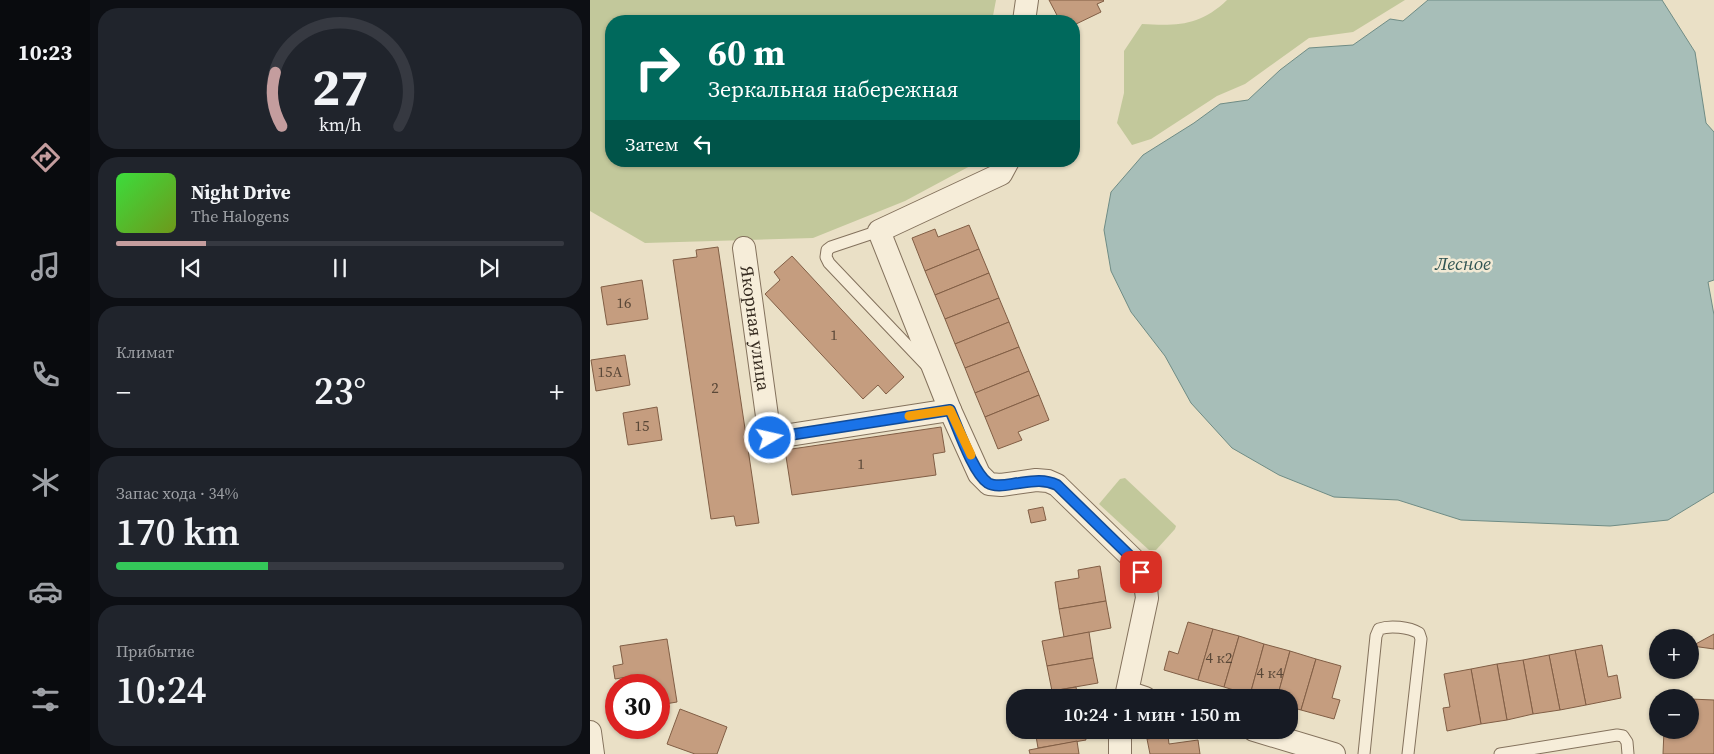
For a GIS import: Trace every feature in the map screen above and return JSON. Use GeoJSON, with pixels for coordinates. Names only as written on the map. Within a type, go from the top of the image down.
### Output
{"type":"FeatureCollection","features":[{"type":"Feature","properties":{"kind":"street"},"geometry":{"type":"LineString","coordinates":[[1025,15],[1027,0]]}},
{"type":"Feature","properties":{"kind":"street"},"geometry":{"type":"LineString","coordinates":[[1005,167],[1001,174],[879,231],[950,410],[979,474],[989,484],[1001,485],[1036,480],[1048,481],[1057,485],[1133,559],[1146,585],[1147,598],[1133,689]]}},
{"type":"Feature","properties":{"kind":"street","name":"Якорная улица"},"geometry":{"type":"LineString","coordinates":[[744,248],[770,438],[950,410]]}},
{"type":"Feature","properties":{"kind":"street"},"geometry":{"type":"LineString","coordinates":[[590,732],[593,754]]}},
{"type":"Feature","properties":{"kind":"street"},"geometry":{"type":"LineString","coordinates":[[1120,739],[1120,754]]}},
{"type":"Feature","properties":{"kind":"street"},"geometry":{"type":"LineString","coordinates":[[1284,739],[1334,754]]}},
{"type":"Feature","properties":{"kind":"lane"},"geometry":{"type":"LineString","coordinates":[[879,231],[831,247],[827,250],[826,257],[829,263],[937,377]]}},
{"type":"Feature","properties":{"kind":"lane"},"geometry":{"type":"LineString","coordinates":[[1364,754],[1376,636],[1379,629],[1386,627],[1413,630],[1419,633],[1421,639],[1408,754]]}},
{"type":"Feature","properties":{"kind":"lane"},"geometry":{"type":"LineString","coordinates":[[1500,754],[1617,735],[1623,736],[1627,742],[1628,754]]}},
{"type":"Feature","properties":{"kind":"green space"},"geometry":{"type":"Polygon","coordinates":[[[590,0],[996,0],[993,15],[605,15],[605,167],[968,167],[905,201],[813,238],[645,243],[590,211],[590,0]]]}},
{"type":"Feature","properties":{"kind":"green space"},"geometry":{"type":"Polygon","coordinates":[[[1227,0],[1405,0],[1353,32],[1309,38],[1245,84],[1217,96],[1151,139],[1132,145],[1117,123],[1124,93],[1124,51],[1142,24],[1166,25],[1197,20],[1217,9],[1227,0]]]}},
{"type":"Feature","properties":{"kind":"green space"},"geometry":{"type":"Polygon","coordinates":[[[1125,478],[1176,526],[1156,550],[1149,550],[1099,504],[1120,479],[1125,478]]]}},
{"type":"Feature","properties":{"kind":"water","name":"Лесное"},"geometry":{"type":"Polygon","coordinates":[[[1428,0],[1662,0],[1695,52],[1706,123],[1714,132],[1714,280],[1708,282],[1714,315],[1714,492],[1668,520],[1610,526],[1461,520],[1398,500],[1334,497],[1279,475],[1232,448],[1191,403],[1165,356],[1131,312],[1111,271],[1104,230],[1111,192],[1143,155],[1220,104],[1248,100],[1280,70],[1309,48],[1353,45],[1390,19],[1403,21],[1428,0]]]}},
{"type":"Feature","properties":{"kind":"building"},"geometry":{"type":"Polygon","coordinates":[[[1049,0],[1104,1],[1097,4],[1101,12],[1080,22],[1080,15],[1057,15],[1049,0]]]}},
{"type":"Feature","properties":{"kind":"building"},"geometry":{"type":"Polygon","coordinates":[[[969,225],[979,249],[925,271],[912,238],[935,229],[938,237],[969,225]]]}},
{"type":"Feature","properties":{"kind":"building"},"geometry":{"type":"Polygon","coordinates":[[[718,247],[759,523],[736,526],[734,516],[711,519],[673,260],[697,257],[696,250],[718,247]]]}},
{"type":"Feature","properties":{"kind":"building"},"geometry":{"type":"Polygon","coordinates":[[[979,249],[989,273],[935,295],[925,271],[979,249]]]}},
{"type":"Feature","properties":{"kind":"building"},"geometry":{"type":"Polygon","coordinates":[[[792,256],[904,377],[886,394],[878,385],[863,399],[765,294],[780,280],[774,272],[792,256]]]}},
{"type":"Feature","properties":{"kind":"building"},"geometry":{"type":"Polygon","coordinates":[[[989,273],[999,298],[945,319],[935,295],[989,273]]]}},
{"type":"Feature","properties":{"kind":"building"},"geometry":{"type":"Polygon","coordinates":[[[642,280],[648,319],[607,325],[601,287],[642,280]]]}},
{"type":"Feature","properties":{"kind":"building"},"geometry":{"type":"Polygon","coordinates":[[[999,298],[1009,322],[955,344],[945,319],[999,298]]]}},
{"type":"Feature","properties":{"kind":"building"},"geometry":{"type":"Polygon","coordinates":[[[1009,322],[1019,347],[965,368],[955,344],[1009,322]]]}},
{"type":"Feature","properties":{"kind":"building"},"geometry":{"type":"Polygon","coordinates":[[[1019,347],[1029,371],[975,393],[965,368],[1019,347]]]}},
{"type":"Feature","properties":{"kind":"building"},"geometry":{"type":"Polygon","coordinates":[[[625,355],[630,385],[596,391],[591,360],[625,355]]]}},
{"type":"Feature","properties":{"kind":"building"},"geometry":{"type":"Polygon","coordinates":[[[1029,371],[1039,395],[985,417],[975,393],[1029,371]]]}},
{"type":"Feature","properties":{"kind":"building"},"geometry":{"type":"Polygon","coordinates":[[[1039,395],[1049,420],[1018,432],[1022,440],[998,449],[985,417],[1039,395]]]}},
{"type":"Feature","properties":{"kind":"building"},"geometry":{"type":"Polygon","coordinates":[[[657,407],[662,440],[628,445],[623,413],[657,407]]]}},
{"type":"Feature","properties":{"kind":"building"},"geometry":{"type":"Polygon","coordinates":[[[941,427],[945,452],[933,454],[936,475],[792,495],[785,450],[941,427]]]}},
{"type":"Feature","properties":{"kind":"building"},"geometry":{"type":"Polygon","coordinates":[[[1043,507],[1046,520],[1031,523],[1028,510],[1043,507]]]}},
{"type":"Feature","properties":{"kind":"building"},"geometry":{"type":"Polygon","coordinates":[[[1100,566],[1106,601],[1059,609],[1055,582],[1079,578],[1078,570],[1100,566]]]}},
{"type":"Feature","properties":{"kind":"building"},"geometry":{"type":"Polygon","coordinates":[[[1106,601],[1111,628],[1064,637],[1059,609],[1106,601]]]}},
{"type":"Feature","properties":{"kind":"building"},"geometry":{"type":"Polygon","coordinates":[[[1188,622],[1213,629],[1198,680],[1164,670],[1169,651],[1178,654],[1188,622]]]}},
{"type":"Feature","properties":{"kind":"building"},"geometry":{"type":"Polygon","coordinates":[[[1213,629],[1239,636],[1224,687],[1198,680],[1213,629]]]}},
{"type":"Feature","properties":{"kind":"building"},"geometry":{"type":"Polygon","coordinates":[[[1089,632],[1093,658],[1047,666],[1042,641],[1089,632]]]}},
{"type":"Feature","properties":{"kind":"building"},"geometry":{"type":"Polygon","coordinates":[[[1714,634],[1714,649],[1699,647],[1699,642],[1714,634]]]}},
{"type":"Feature","properties":{"kind":"building"},"geometry":{"type":"Polygon","coordinates":[[[1239,636],[1264,644],[1252,689],[1230,689],[1224,687],[1239,636]]]}},
{"type":"Feature","properties":{"kind":"building"},"geometry":{"type":"Polygon","coordinates":[[[667,639],[677,702],[670,703],[670,674],[614,674],[613,666],[623,664],[620,646],[667,639]]]}},
{"type":"Feature","properties":{"kind":"building"},"geometry":{"type":"Polygon","coordinates":[[[1264,644],[1290,651],[1279,689],[1252,689],[1264,644]]]}},
{"type":"Feature","properties":{"kind":"building"},"geometry":{"type":"Polygon","coordinates":[[[1602,645],[1608,677],[1617,675],[1621,698],[1586,705],[1575,650],[1602,645]]]}},
{"type":"Feature","properties":{"kind":"building"},"geometry":{"type":"Polygon","coordinates":[[[1575,650],[1586,705],[1560,710],[1549,655],[1575,650]]]}},
{"type":"Feature","properties":{"kind":"building"},"geometry":{"type":"Polygon","coordinates":[[[1290,651],[1316,659],[1301,710],[1298,709],[1298,689],[1279,689],[1290,651]]]}},
{"type":"Feature","properties":{"kind":"building"},"geometry":{"type":"Polygon","coordinates":[[[1549,655],[1560,710],[1533,714],[1523,660],[1549,655]]]}},
{"type":"Feature","properties":{"kind":"building"},"geometry":{"type":"Polygon","coordinates":[[[1093,658],[1098,683],[1064,689],[1052,689],[1047,666],[1093,658]]]}},
{"type":"Feature","properties":{"kind":"building"},"geometry":{"type":"Polygon","coordinates":[[[1316,659],[1341,666],[1332,698],[1340,700],[1334,719],[1301,710],[1316,659]]]}},
{"type":"Feature","properties":{"kind":"building"},"geometry":{"type":"Polygon","coordinates":[[[1523,660],[1533,714],[1507,720],[1497,664],[1523,660]]]}},
{"type":"Feature","properties":{"kind":"building"},"geometry":{"type":"Polygon","coordinates":[[[1497,664],[1507,720],[1481,724],[1471,669],[1497,664]]]}},
{"type":"Feature","properties":{"kind":"building"},"geometry":{"type":"Polygon","coordinates":[[[1471,669],[1481,724],[1447,731],[1443,708],[1450,707],[1444,674],[1471,669]]]}},
{"type":"Feature","properties":{"kind":"building"},"geometry":{"type":"Polygon","coordinates":[[[1699,699],[1714,700],[1714,754],[1663,754],[1664,739],[1699,739],[1699,699]]]}},
{"type":"Feature","properties":{"kind":"building"},"geometry":{"type":"Polygon","coordinates":[[[680,709],[727,727],[717,754],[695,754],[667,744],[680,709]]]}},
{"type":"Feature","properties":{"kind":"building"},"geometry":{"type":"Polygon","coordinates":[[[1036,739],[1086,740],[1038,748],[1036,739]]]}},
{"type":"Feature","properties":{"kind":"building"},"geometry":{"type":"Polygon","coordinates":[[[1147,739],[1168,739],[1169,744],[1198,740],[1200,754],[1150,754],[1147,739]]]}},
{"type":"Feature","properties":{"kind":"building"},"geometry":{"type":"Polygon","coordinates":[[[1077,741],[1079,754],[1030,754],[1029,750],[1077,741]]]}},
{"type":"Feature","properties":{"kind":"slow traffic"},"geometry":{"type":"LineString","coordinates":[[909,416],[950,410],[971,455]]}},
{"type":"Feature","properties":{"kind":"route"},"geometry":{"type":"LineString","coordinates":[[770,438],[950,410],[979,474],[989,484],[1001,485],[1036,480],[1048,481],[1057,485],[1133,559],[1141,572]]}}]}
